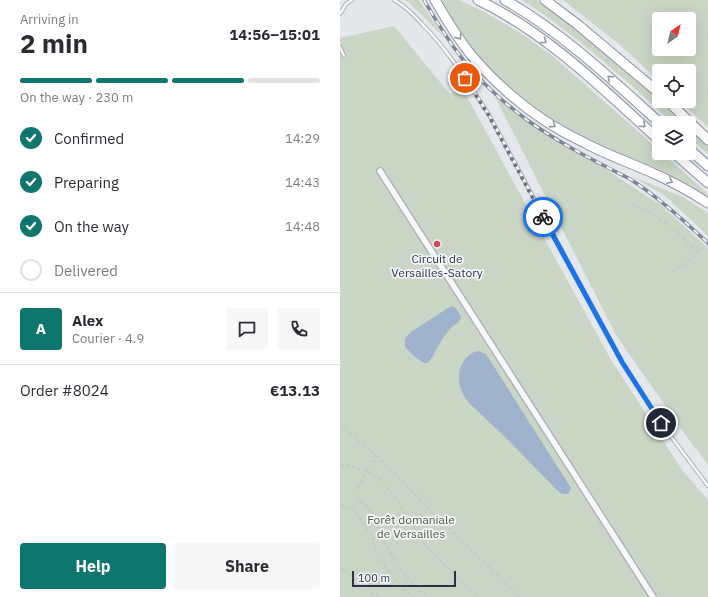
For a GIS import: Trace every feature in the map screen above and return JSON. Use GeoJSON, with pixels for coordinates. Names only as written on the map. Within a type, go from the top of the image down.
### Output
{"type":"FeatureCollection","features":[{"type":"Feature","properties":{"kind":"highway"},"geometry":{"type":"LineString","coordinates":[[478,0],[512,19],[536,35],[589,77],[652,134]]}},
{"type":"Feature","properties":{"kind":"highway"},"geometry":{"type":"LineString","coordinates":[[505,0],[544,25],[572,46],[652,116]]}},
{"type":"Feature","properties":{"kind":"highway"},"geometry":{"type":"LineString","coordinates":[[545,0],[578,24],[652,87]]}},
{"type":"Feature","properties":{"kind":"highway"},"geometry":{"type":"LineString","coordinates":[[436,2],[475,59],[504,89],[532,112],[559,130],[583,143],[655,174],[708,203]]}},
{"type":"Feature","properties":{"kind":"highway"},"geometry":{"type":"LineString","coordinates":[[675,108],[708,140]]}},
{"type":"Feature","properties":{"kind":"highway"},"geometry":{"type":"LineString","coordinates":[[696,155],[708,166]]}},
{"type":"Feature","properties":{"kind":"highway"},"geometry":{"type":"LineString","coordinates":[[682,160],[708,184]]}},
{"type":"Feature","properties":{"kind":"street"},"geometry":{"type":"LineString","coordinates":[[380,171],[653,597]]}},
{"type":"Feature","properties":{"kind":"lane"},"geometry":{"type":"LineString","coordinates":[[340,14],[346,4],[352,0]]}},
{"type":"Feature","properties":{"kind":"lane"},"geometry":{"type":"LineString","coordinates":[[394,0],[412,13],[429,31],[465,78],[489,116],[622,362],[661,423],[708,486]]}},
{"type":"Feature","properties":{"kind":"lane"},"geometry":{"type":"LineString","coordinates":[[340,47],[344,56]]}},
{"type":"Feature","properties":{"kind":"path"},"geometry":{"type":"LineString","coordinates":[[633,204],[656,216],[677,232],[694,248],[699,250],[704,248]]}},
{"type":"Feature","properties":{"kind":"path"},"geometry":{"type":"LineString","coordinates":[[672,270],[686,264],[708,244]]}},
{"type":"Feature","properties":{"kind":"path"},"geometry":{"type":"LineString","coordinates":[[340,425],[375,454],[519,597]]}},
{"type":"Feature","properties":{"kind":"path"},"geometry":{"type":"LineString","coordinates":[[375,454],[374,462],[366,471],[357,490],[359,502],[367,506],[381,532],[383,541],[407,578],[427,597]]}},
{"type":"Feature","properties":{"kind":"path"},"geometry":{"type":"LineString","coordinates":[[340,465],[366,471],[380,479],[395,497],[426,548],[478,597]]}},
{"type":"Feature","properties":{"kind":"path"},"geometry":{"type":"LineString","coordinates":[[340,506],[354,510],[372,536],[376,552],[385,566],[405,591],[413,597]]}},
{"type":"Feature","properties":{"kind":"path"},"geometry":{"type":"LineString","coordinates":[[340,568],[358,582],[359,589],[379,597]]}},
{"type":"Feature","properties":{"kind":"green space"},"geometry":{"type":"Polygon","coordinates":[[[404,0],[419,0],[443,36],[407,1],[404,0]]]}},
{"type":"Feature","properties":{"kind":"green space"},"geometry":{"type":"Polygon","coordinates":[[[442,0],[459,0],[486,13],[517,31],[550,54],[652,144],[652,160],[670,160],[707,193],[706,195],[661,170],[585,139],[549,119],[501,81],[487,66],[458,30],[442,0]]]}},
{"type":"Feature","properties":{"kind":"green space"},"geometry":{"type":"Polygon","coordinates":[[[522,0],[537,0],[566,21],[652,93],[652,104],[581,43],[522,0]]]}},
{"type":"Feature","properties":{"kind":"green space"},"geometry":{"type":"Polygon","coordinates":[[[563,0],[708,0],[708,127],[688,108],[696,108],[696,64],[652,64],[652,75],[619,44],[563,0]]]}},
{"type":"Feature","properties":{"kind":"green space","name":"Circuit de Versailles-Satory"},"geometry":{"type":"Polygon","coordinates":[[[394,26],[454,99],[451,93],[462,88],[610,358],[682,470],[708,500],[708,597],[340,597],[340,38],[394,26]]]}},
{"type":"Feature","properties":{"kind":"green space"},"geometry":{"type":"Polygon","coordinates":[[[495,97],[662,206],[708,248],[708,465],[616,335],[495,97]]]}},
{"type":"Feature","properties":{"kind":"green space"},"geometry":{"type":"Polygon","coordinates":[[[656,108],[669,108],[677,116],[665,116],[656,108]]]}},
{"type":"Feature","properties":{"kind":"green space"},"geometry":{"type":"Polygon","coordinates":[[[696,134],[708,146],[708,154],[696,143],[696,134]]]}},
{"type":"Feature","properties":{"kind":"green space"},"geometry":{"type":"Polygon","coordinates":[[[633,177],[683,197],[708,213],[708,236],[664,195],[633,177]]]}},
{"type":"Feature","properties":{"kind":"water"},"geometry":{"type":"Polygon","coordinates":[[[452,306],[456,308],[461,317],[447,333],[429,362],[424,363],[415,357],[405,347],[405,338],[412,331],[452,306]]]}},
{"type":"Feature","properties":{"kind":"water"},"geometry":{"type":"Polygon","coordinates":[[[478,351],[486,354],[571,488],[568,494],[562,494],[558,491],[469,403],[465,397],[461,390],[459,381],[460,370],[462,364],[468,356],[478,351]]]}},
{"type":"Feature","properties":{"kind":"railway"},"geometry":{"type":"LineString","coordinates":[[424,0],[464,61],[502,100],[527,120],[552,136],[630,179],[670,209],[708,243]]}},
{"type":"Feature","properties":{"kind":"way so far"},"geometry":{"type":"LineString","coordinates":[[465,78],[489,116],[543,217]]}},
{"type":"Feature","properties":{"kind":"place","name":"Circuit de Versailles-Satory"},"geometry":{"type":"Point","coordinates":[437,244]}},
{"type":"Feature","properties":{"kind":"route"},"geometry":{"type":"LineString","coordinates":[[543,217],[622,362],[661,423]]}},
{"type":"Feature","properties":{"kind":"park label","name":"Forêt domaniale de Versailles"},"geometry":{"type":"Point","coordinates":[411,526]}}]}
